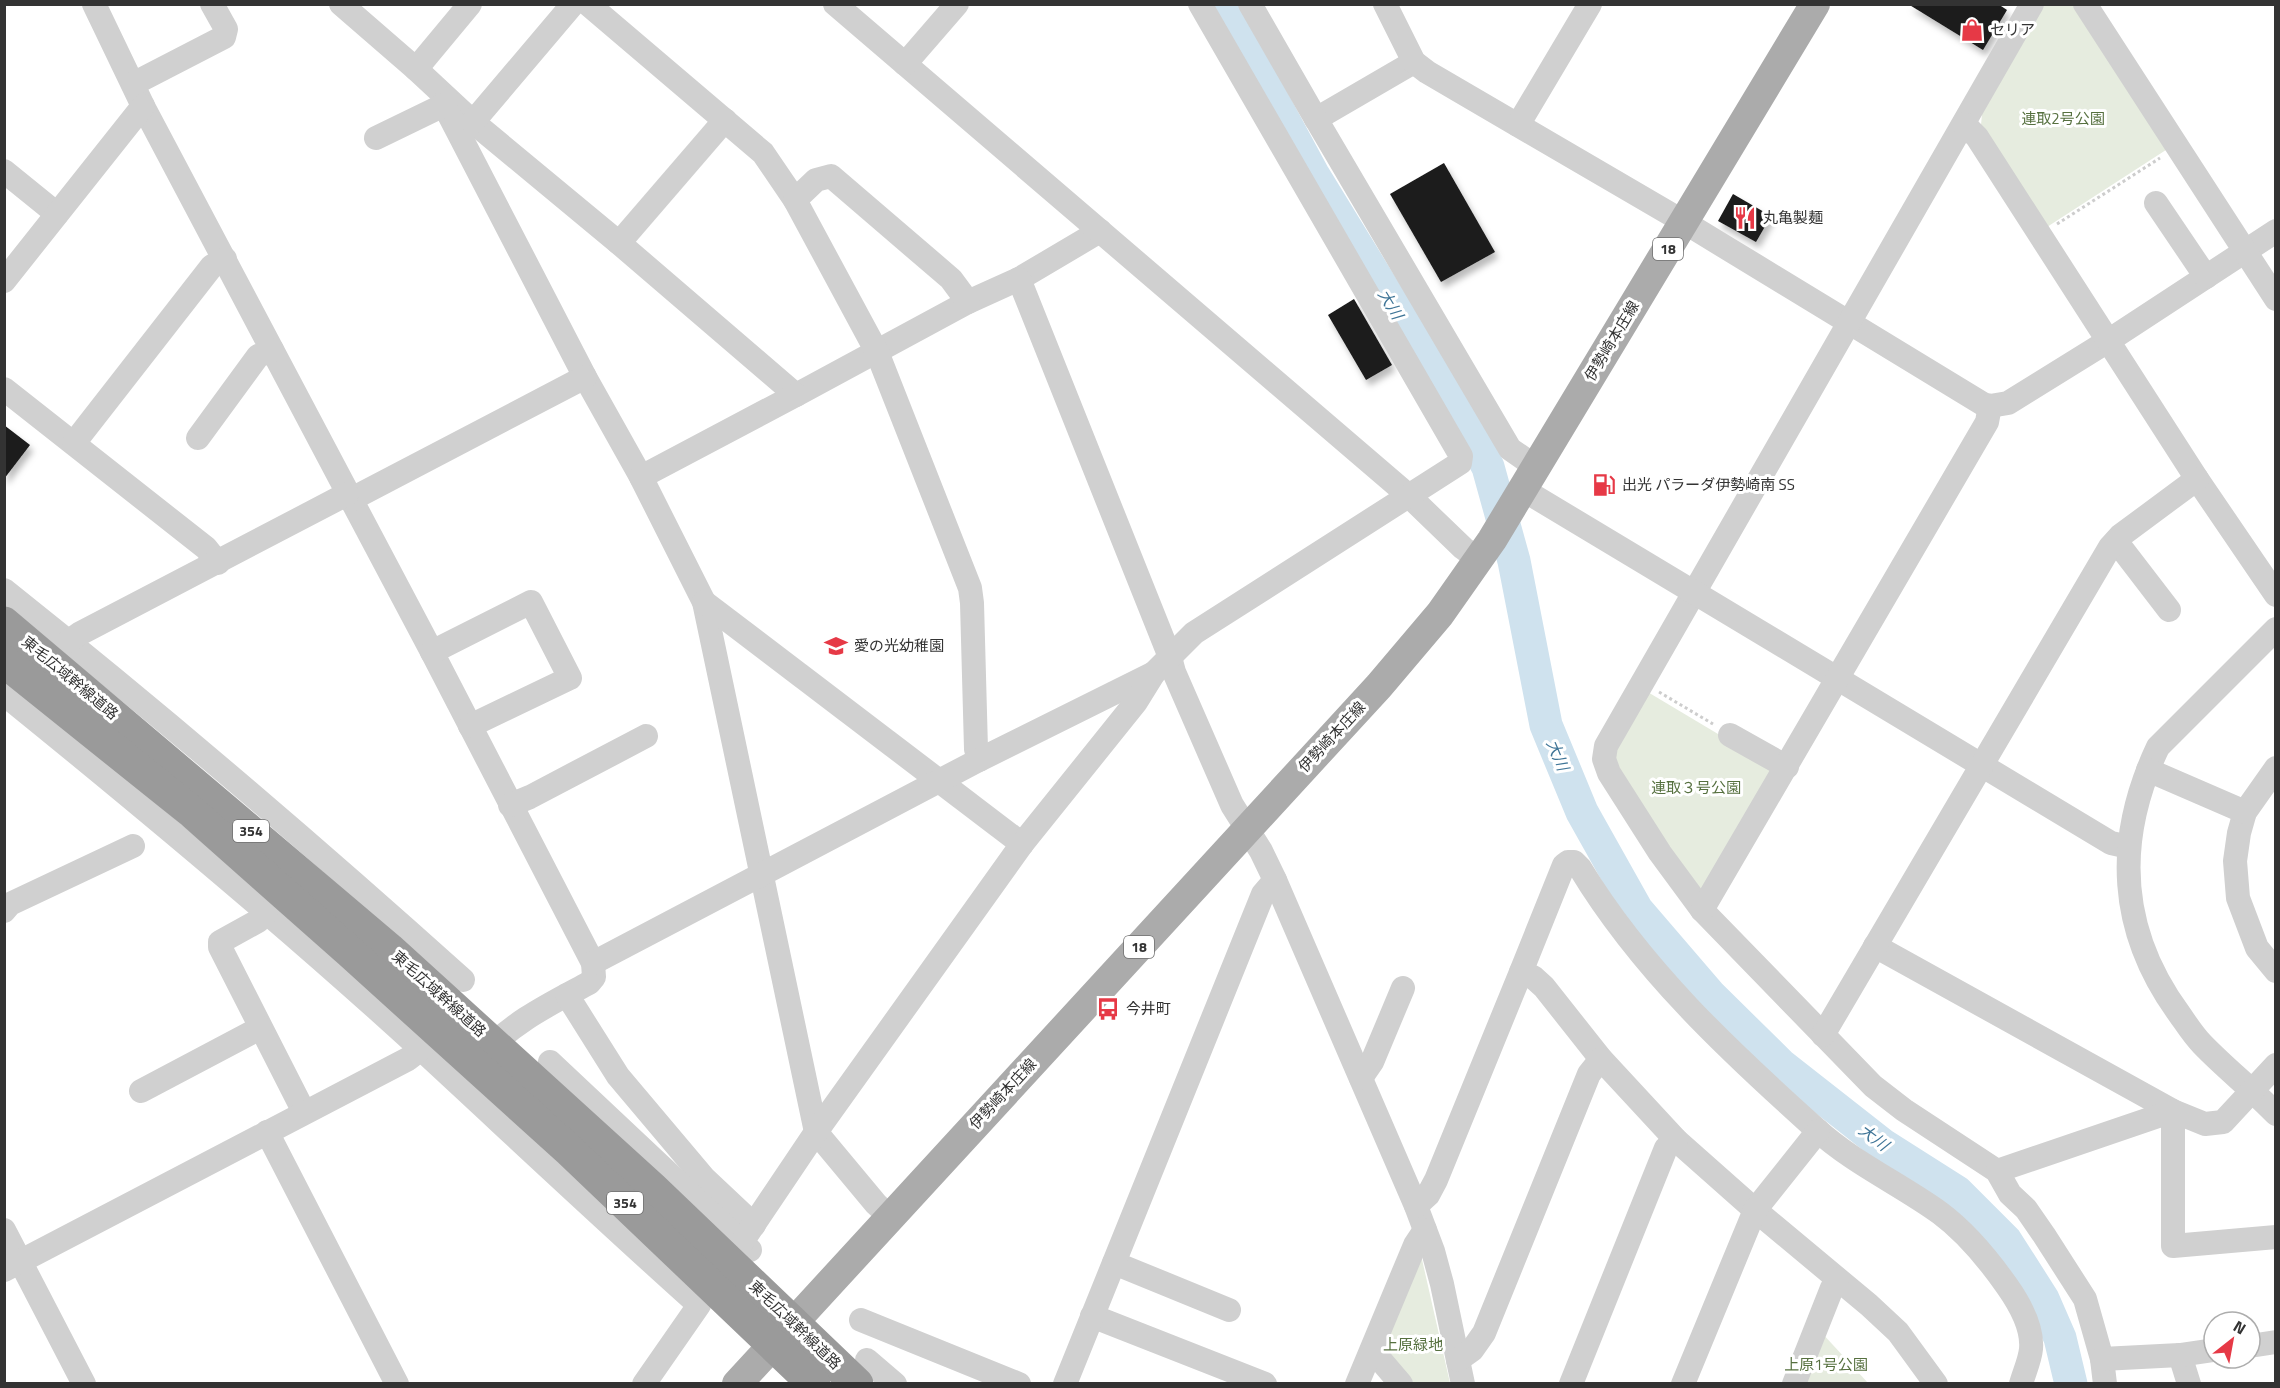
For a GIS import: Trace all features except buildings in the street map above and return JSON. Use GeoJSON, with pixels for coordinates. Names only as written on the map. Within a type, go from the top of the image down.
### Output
{"type":"FeatureCollection","features":[{"type":"Feature","properties":{"kind":"highway","name":"東毛広域幹線道路"},"geometry":{"type":"LineString","coordinates":[[4,623],[389,949],[570,1151],[638,1234],[783,1334],[862,1372]]}},
{"type":"Feature","properties":{"kind":"highway","name":"東毛広域幹線道路"},"geometry":{"type":"LineString","coordinates":[[11,677],[192,812],[350,952],[614,1154],[652,1188],[783,1334],[814,1383]]}},
{"type":"Feature","properties":{"kind":"main road","name":"伊勢崎本庄線"},"geometry":{"type":"LineString","coordinates":[[737,1383],[1414,647],[1485,550],[1815,4]]}},
{"type":"Feature","properties":{"kind":"street"},"geometry":{"type":"LineString","coordinates":[[94,4],[138,95],[593,963],[594,977],[589,983],[526,1017],[484,1054]]}},
{"type":"Feature","properties":{"kind":"street"},"geometry":{"type":"LineString","coordinates":[[4,282],[57,214],[138,95],[224,37],[226,29],[212,4]]}},
{"type":"Feature","properties":{"kind":"street"},"geometry":{"type":"LineString","coordinates":[[341,4],[416,69],[445,102],[473,122],[619,243],[796,395]]}},
{"type":"Feature","properties":{"kind":"street"},"geometry":{"type":"LineString","coordinates":[[416,69],[470,4]]}},
{"type":"Feature","properties":{"kind":"street"},"geometry":{"type":"LineString","coordinates":[[473,122],[573,4]]}},
{"type":"Feature","properties":{"kind":"street"},"geometry":{"type":"LineString","coordinates":[[588,4],[763,153],[795,200],[878,352],[970,588],[976,749],[979,760]]}},
{"type":"Feature","properties":{"kind":"street"},"geometry":{"type":"LineString","coordinates":[[836,4],[1408,495],[1463,548],[1485,550]]}},
{"type":"Feature","properties":{"kind":"street"},"geometry":{"type":"LineString","coordinates":[[905,64],[957,4]]}},
{"type":"Feature","properties":{"kind":"street"},"geometry":{"type":"LineString","coordinates":[[749,1239],[816,1132],[1022,844],[1136,702],[1162,665],[1194,633],[1460,463],[1461,456],[1200,4]]}},
{"type":"Feature","properties":{"kind":"street"},"geometry":{"type":"LineString","coordinates":[[1250,4],[1510,449],[1526,483],[1695,592],[1839,679],[2111,843],[2129,847]]}},
{"type":"Feature","properties":{"kind":"street"},"geometry":{"type":"LineString","coordinates":[[1385,4],[1414,62],[1427,72],[1684,222],[1983,404],[1990,406],[2008,404],[2276,231]]}},
{"type":"Feature","properties":{"kind":"street"},"geometry":{"type":"LineString","coordinates":[[1518,125],[1590,4]]}},
{"type":"Feature","properties":{"kind":"street"},"geometry":{"type":"LineString","coordinates":[[2032,4],[1642,682],[1606,746],[1604,759],[1609,773],[1660,853],[1702,910],[1873,1086],[1904,1110],[1997,1171],[2010,1194],[2026,1209],[2044,1235],[2085,1299],[2102,1359],[2105,1383]]}},
{"type":"Feature","properties":{"kind":"street"},"geometry":{"type":"LineString","coordinates":[[2085,4],[2276,299]]}},
{"type":"Feature","properties":{"kind":"street"},"geometry":{"type":"LineString","coordinates":[[1316,119],[1414,62]]}},
{"type":"Feature","properties":{"kind":"street"},"geometry":{"type":"LineString","coordinates":[[376,138],[445,102]]}},
{"type":"Feature","properties":{"kind":"street"},"geometry":{"type":"LineString","coordinates":[[445,102],[585,377],[641,477],[704,602],[816,1132],[876,1204],[890,1217]]}},
{"type":"Feature","properties":{"kind":"street"},"geometry":{"type":"LineString","coordinates":[[619,243],[725,120]]}},
{"type":"Feature","properties":{"kind":"street"},"geometry":{"type":"LineString","coordinates":[[1964,124],[1977,137],[2198,479],[2276,595]]}},
{"type":"Feature","properties":{"kind":"street"},"geometry":{"type":"LineString","coordinates":[[4,171],[57,214]]}},
{"type":"Feature","properties":{"kind":"street"},"geometry":{"type":"LineString","coordinates":[[795,200],[816,180],[831,176],[951,279],[968,302]]}},
{"type":"Feature","properties":{"kind":"street"},"geometry":{"type":"LineString","coordinates":[[2156,203],[2206,277]]}},
{"type":"Feature","properties":{"kind":"street"},"geometry":{"type":"LineString","coordinates":[[641,477],[968,302],[1019,279],[1100,231]]}},
{"type":"Feature","properties":{"kind":"street"},"geometry":{"type":"LineString","coordinates":[[74,443],[212,266],[225,259]]}},
{"type":"Feature","properties":{"kind":"street"},"geometry":{"type":"LineString","coordinates":[[1019,279],[1162,665],[1174,672],[1228,795],[1275,880],[1416,1206],[1442,1284],[1462,1383]]}},
{"type":"Feature","properties":{"kind":"street"},"geometry":{"type":"LineString","coordinates":[[198,438],[258,356],[272,350]]}},
{"type":"Feature","properties":{"kind":"street"},"geometry":{"type":"LineString","coordinates":[[69,641],[585,377]]}},
{"type":"Feature","properties":{"kind":"street"},"geometry":{"type":"LineString","coordinates":[[4,389],[206,548],[218,563]]}},
{"type":"Feature","properties":{"kind":"street"},"geometry":{"type":"LineString","coordinates":[[1702,910],[1839,679],[1987,422],[1990,406]]}},
{"type":"Feature","properties":{"kind":"street"},"geometry":{"type":"LineString","coordinates":[[1823,1035],[2110,547],[2198,479]]}},
{"type":"Feature","properties":{"kind":"street"},"geometry":{"type":"LineString","coordinates":[[2115,541],[2169,610]]}},
{"type":"Feature","properties":{"kind":"street"},"geometry":{"type":"LineString","coordinates":[[4,590],[69,641],[373,898],[463,980]]}},
{"type":"Feature","properties":{"kind":"street"},"geometry":{"type":"LineString","coordinates":[[432,652],[531,602],[570,678],[470,726]]}},
{"type":"Feature","properties":{"kind":"street"},"geometry":{"type":"LineString","coordinates":[[704,602],[1022,844]]}},
{"type":"Feature","properties":{"kind":"street"},"geometry":{"type":"LineString","coordinates":[[2276,629],[2158,747],[2148,770],[2131,827],[2129,847],[2134,924],[2152,972],[2165,995],[2201,1043],[2276,1114]]}},
{"type":"Feature","properties":{"kind":"street"},"geometry":{"type":"LineString","coordinates":[[593,963],[762,872],[1162,665]]}},
{"type":"Feature","properties":{"kind":"street"},"geometry":{"type":"LineString","coordinates":[[11,677],[52,733],[147,810],[266,913],[513,1135],[638,1234],[699,1305],[644,1383]]}},
{"type":"Feature","properties":{"kind":"street"},"geometry":{"type":"LineString","coordinates":[[510,805],[530,797],[646,735]]}},
{"type":"Feature","properties":{"kind":"street"},"geometry":{"type":"LineString","coordinates":[[1730,735],[1787,767]]}},
{"type":"Feature","properties":{"kind":"street"},"geometry":{"type":"LineString","coordinates":[[2276,768],[2246,812],[2239,833],[2235,861],[2238,898],[2257,948],[2276,971]]}},
{"type":"Feature","properties":{"kind":"street"},"geometry":{"type":"LineString","coordinates":[[2148,770],[2246,812]]}},
{"type":"Feature","properties":{"kind":"street"},"geometry":{"type":"LineString","coordinates":[[4,911],[10,904],[132,846]]}},
{"type":"Feature","properties":{"kind":"street"},"geometry":{"type":"LineString","coordinates":[[1416,1206],[1428,1195],[1436,1180],[1564,865],[1574,862],[1614,921],[1643,958],[1729,1047],[1818,1131],[1940,1213],[1959,1229],[1984,1256],[2016,1298],[2027,1323],[2031,1348],[2021,1383]]}},
{"type":"Feature","properties":{"kind":"street"},"geometry":{"type":"LineString","coordinates":[[1065,1383],[1263,894],[1275,880]]}},
{"type":"Feature","properties":{"kind":"street"},"geometry":{"type":"LineString","coordinates":[[373,898],[389,949]]}},
{"type":"Feature","properties":{"kind":"street"},"geometry":{"type":"LineString","coordinates":[[266,913],[258,921],[220,942],[220,947],[304,1113]]}},
{"type":"Feature","properties":{"kind":"street"},"geometry":{"type":"LineString","coordinates":[[292,936],[309,940],[330,950],[350,952]]}},
{"type":"Feature","properties":{"kind":"street"},"geometry":{"type":"LineString","coordinates":[[1875,946],[2174,1112],[2205,1124],[2223,1122],[2276,1065]]}},
{"type":"Feature","properties":{"kind":"street"},"geometry":{"type":"LineString","coordinates":[[1521,972],[1533,977],[1544,987],[1601,1059],[1676,1140],[1898,1332],[1936,1383]]}},
{"type":"Feature","properties":{"kind":"street"},"geometry":{"type":"LineString","coordinates":[[1361,1078],[1372,1062],[1403,987]]}},
{"type":"Feature","properties":{"kind":"street"},"geometry":{"type":"LineString","coordinates":[[567,995],[618,1076],[704,1178],[749,1239]]}},
{"type":"Feature","properties":{"kind":"street"},"geometry":{"type":"LineString","coordinates":[[141,1091],[260,1028]]}},
{"type":"Feature","properties":{"kind":"street"},"geometry":{"type":"LineString","coordinates":[[13,1266],[408,1059],[420,1049]]}},
{"type":"Feature","properties":{"kind":"street"},"geometry":{"type":"LineString","coordinates":[[1458,1360],[1472,1350],[1484,1333],[1589,1074],[1601,1059]]}},
{"type":"Feature","properties":{"kind":"street"},"geometry":{"type":"LineString","coordinates":[[550,1062],[695,1196],[749,1239]]}},
{"type":"Feature","properties":{"kind":"street"},"geometry":{"type":"LineString","coordinates":[[598,1106],[612,1137],[614,1154]]}},
{"type":"Feature","properties":{"kind":"street"},"geometry":{"type":"LineString","coordinates":[[1997,1171],[2174,1112]]}},
{"type":"Feature","properties":{"kind":"street"},"geometry":{"type":"LineString","coordinates":[[2174,1112],[2173,1246],[2276,1237]]}},
{"type":"Feature","properties":{"kind":"street"},"geometry":{"type":"LineString","coordinates":[[1683,1383],[1755,1210],[1818,1131]]}},
{"type":"Feature","properties":{"kind":"street"},"geometry":{"type":"LineString","coordinates":[[267,1132],[397,1383]]}},
{"type":"Feature","properties":{"kind":"street"},"geometry":{"type":"LineString","coordinates":[[513,1135],[533,1138],[549,1147],[570,1151]]}},
{"type":"Feature","properties":{"kind":"street"},"geometry":{"type":"LineString","coordinates":[[1571,1383],[1666,1148],[1676,1140]]}},
{"type":"Feature","properties":{"kind":"street"},"geometry":{"type":"LineString","coordinates":[[652,1188],[667,1188],[684,1196],[695,1196]]}},
{"type":"Feature","properties":{"kind":"street"},"geometry":{"type":"LineString","coordinates":[[4,1230],[13,1266],[84,1383]]}},
{"type":"Feature","properties":{"kind":"street"},"geometry":{"type":"LineString","coordinates":[[1358,1383],[1415,1245],[1425,1230]]}},
{"type":"Feature","properties":{"kind":"street"},"geometry":{"type":"LineString","coordinates":[[1114,1263],[1228,1310]]}},
{"type":"Feature","properties":{"kind":"street"},"geometry":{"type":"LineString","coordinates":[[1794,1383],[1837,1279]]}},
{"type":"Feature","properties":{"kind":"street"},"geometry":{"type":"LineString","coordinates":[[1092,1316],[1265,1383]]}},
{"type":"Feature","properties":{"kind":"street"},"geometry":{"type":"LineString","coordinates":[[861,1320],[1019,1383]]}},
{"type":"Feature","properties":{"kind":"street"},"geometry":{"type":"LineString","coordinates":[[1372,1350],[1401,1383]]}},
{"type":"Feature","properties":{"kind":"street"},"geometry":{"type":"LineString","coordinates":[[2102,1359],[2202,1351]]}},
{"type":"Feature","properties":{"kind":"street"},"geometry":{"type":"LineString","coordinates":[[2180,1354],[2189,1383]]}},
{"type":"Feature","properties":{"kind":"street"},"geometry":{"type":"LineString","coordinates":[[862,1372],[895,1383]]}},
{"type":"Feature","properties":{"kind":"path"},"geometry":{"type":"LineString","coordinates":[[2040,234],[2177,147]]}},
{"type":"Feature","properties":{"kind":"path"},"geometry":{"type":"LineString","coordinates":[[1642,682],[1730,735]]}},
{"type":"Feature","properties":{"kind":"green space","name":"連取2号公園"},"geometry":{"type":"Polygon","coordinates":[[[2044,5],[2076,5],[2169,148],[2047,227],[1981,125],[1982,114],[2044,5]]]}},
{"type":"Feature","properties":{"kind":"green space","name":"連取３号公園"},"geometry":{"type":"Polygon","coordinates":[[[1646,691],[1775,768],[1704,890],[1695,887],[1613,760],[1611,748],[1646,691]]]}},
{"type":"Feature","properties":{"kind":"green space","name":"上原緑地"},"geometry":{"type":"Polygon","coordinates":[[[1421,1255],[1450,1383],[1407,1383],[1380,1351],[1421,1255]]]}},
{"type":"Feature","properties":{"kind":"green space","name":"上原1号公園"},"geometry":{"type":"Polygon","coordinates":[[[1821,1332],[1868,1383],[1800,1384],[1821,1332]]]}},
{"type":"Feature","properties":{"kind":"waterway","name":"大川"},"geometry":{"type":"LineString","coordinates":[[1221,4],[1314,176],[1449,396],[1488,467],[1514,561],[1546,725],[1582,812],[1637,910],[1710,995],[1781,1065],[1883,1145],[1957,1192],[2006,1241],[2043,1299],[2060,1338],[2071,1384]]}},
{"type":"Feature","properties":{"kind":"place","name":"セリア"},"geometry":{"type":"Point","coordinates":[1972,30]}},
{"type":"Feature","properties":{"kind":"place","name":"丸亀製麺"},"geometry":{"type":"Point","coordinates":[1745,218]}},
{"type":"Feature","properties":{"kind":"place","name":"出光 パラーダ伊勢崎南 SS"},"geometry":{"type":"Point","coordinates":[1604,485]}},
{"type":"Feature","properties":{"kind":"place","name":"愛の光幼稚園"},"geometry":{"type":"Point","coordinates":[836,646]}},
{"type":"Feature","properties":{"kind":"place","name":"今井町"},"geometry":{"type":"Point","coordinates":[1108,1009]}}]}
